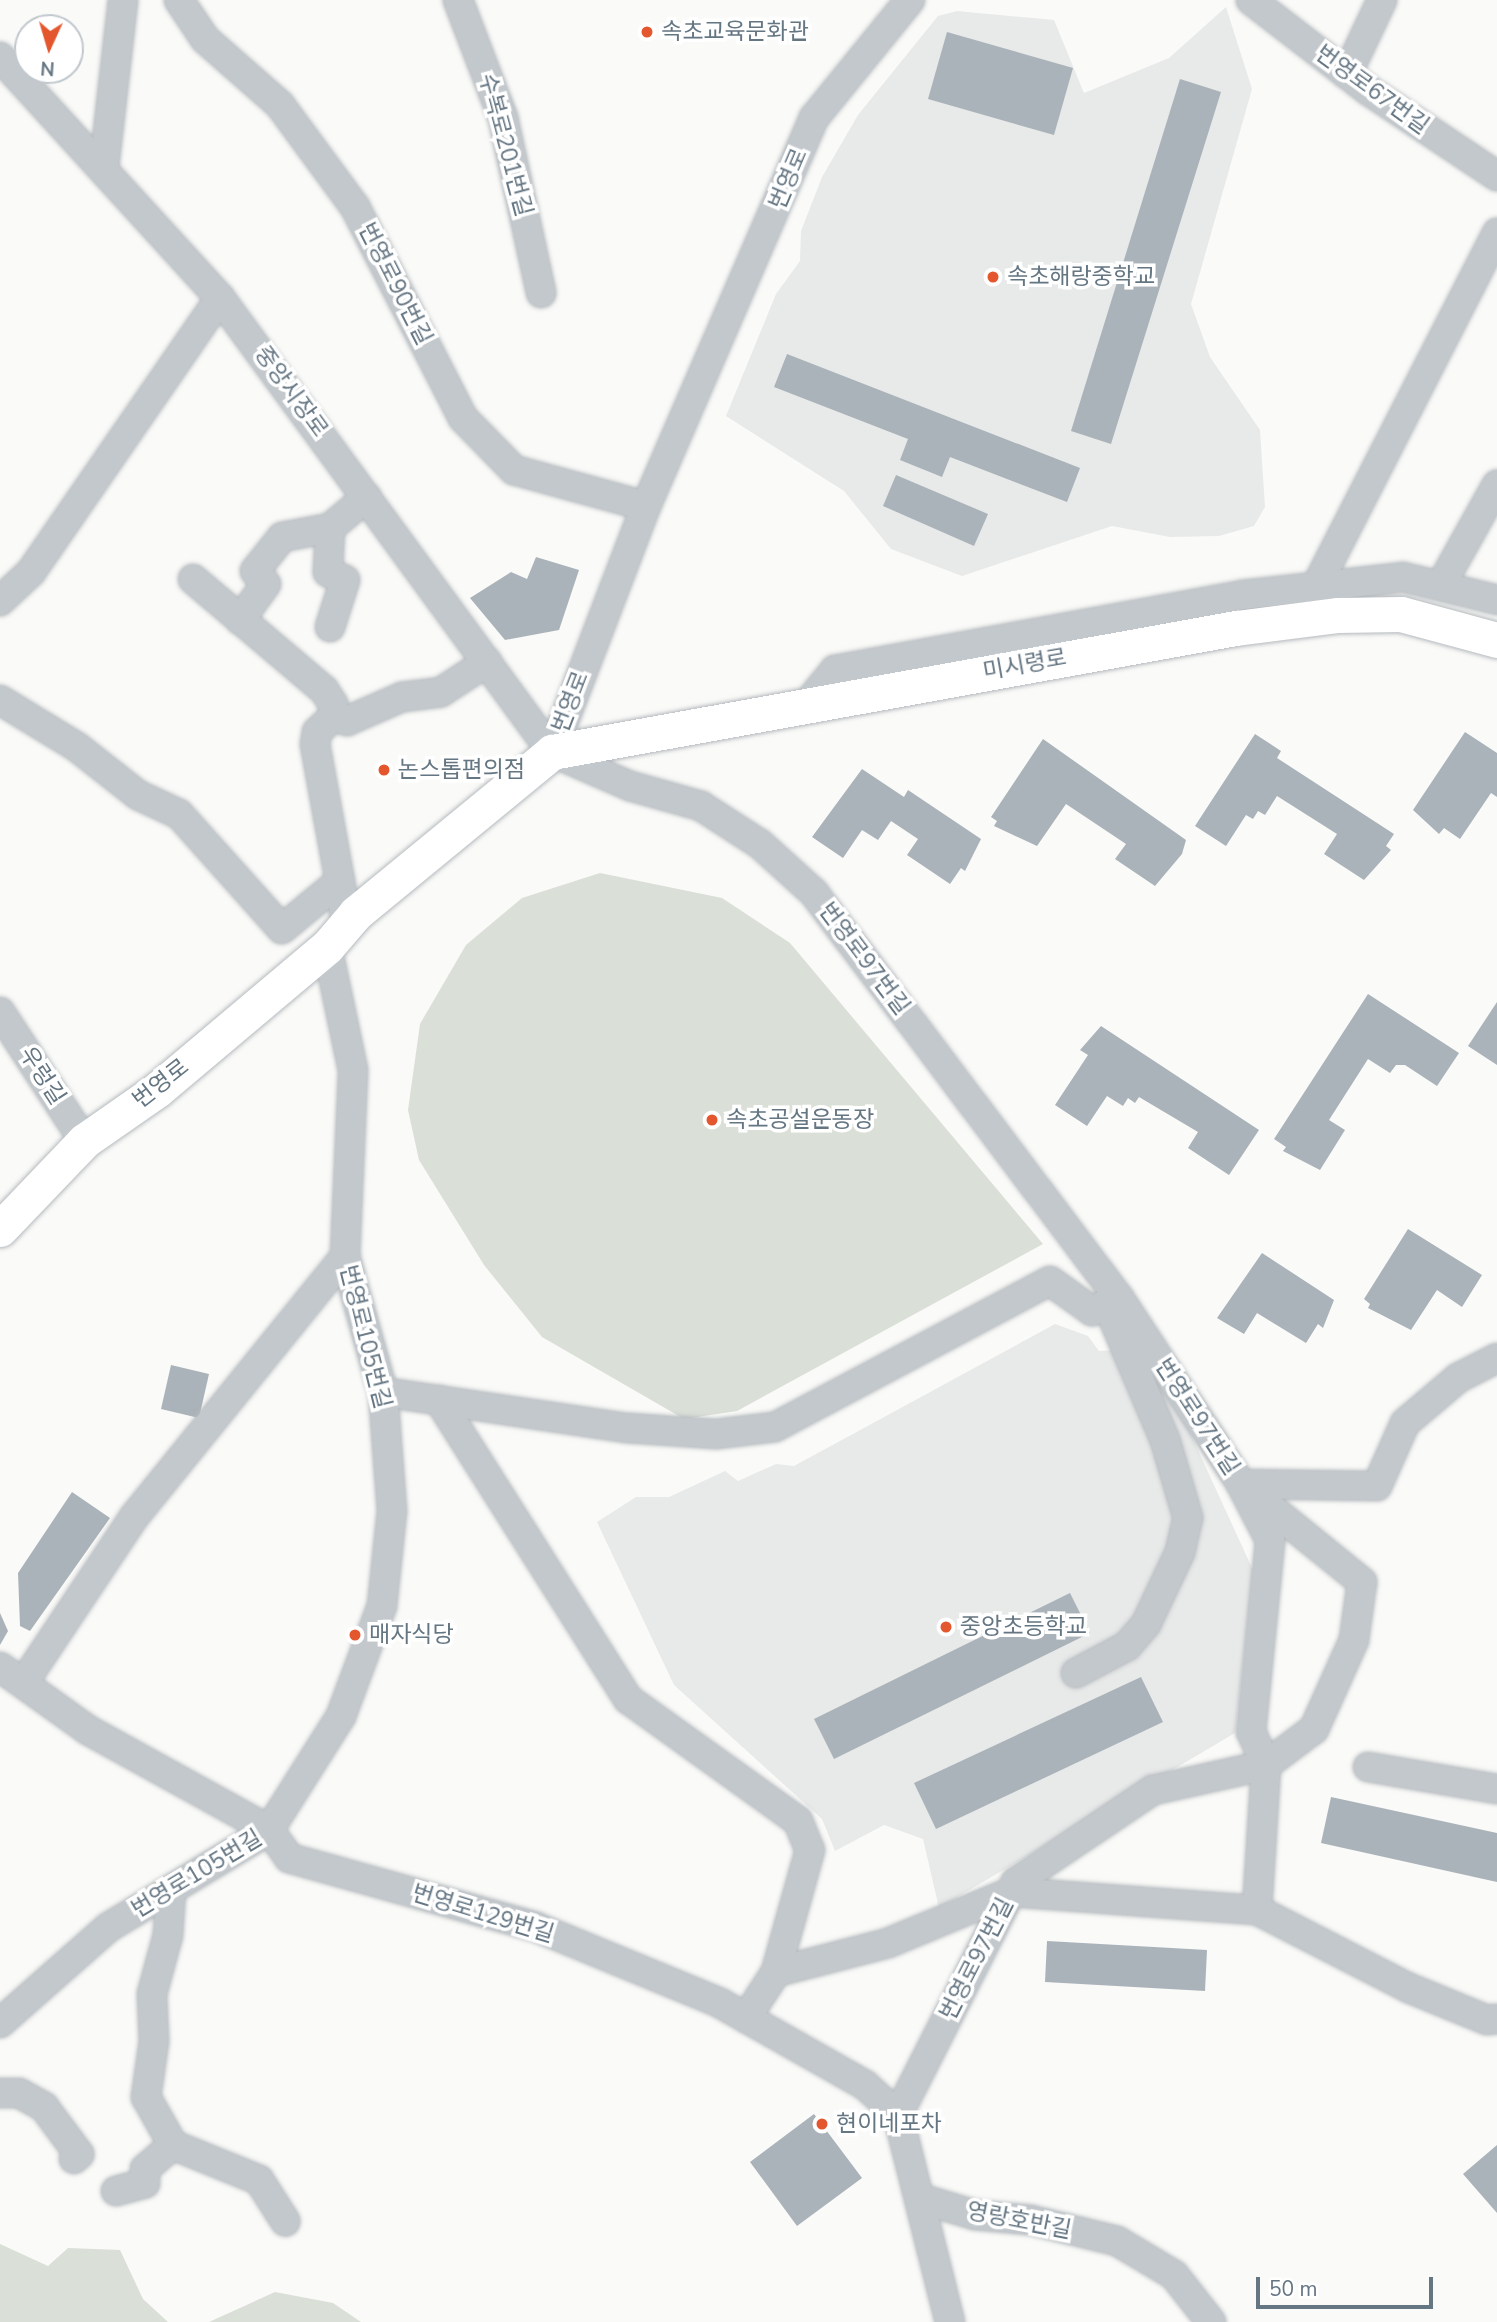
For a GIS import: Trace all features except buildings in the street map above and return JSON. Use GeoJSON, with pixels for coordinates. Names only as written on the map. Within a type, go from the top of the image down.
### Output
{"type":"FeatureCollection","features":[{"type":"Feature","properties":{"kind":"main road","name":"미시령로"},"geometry":{"type":"LineString","coordinates":[[552,752],[807,704],[1338,615],[1401,614],[1497,640]]}},
{"type":"Feature","properties":{"kind":"main road","name":"번영로"},"geometry":{"type":"LineString","coordinates":[[1,1220],[84,1141],[157,1090],[552,752]]}},
{"type":"Feature","properties":{"kind":"street"},"geometry":{"type":"LineString","coordinates":[[104,167],[123,0]]}},
{"type":"Feature","properties":{"kind":"street","name":"번영로90번길"},"geometry":{"type":"LineString","coordinates":[[178,0],[205,39],[281,105],[355,207],[463,418],[514,470],[646,506]]}},
{"type":"Feature","properties":{"kind":"street","name":"수복로201번길"},"geometry":{"type":"LineString","coordinates":[[458,0],[502,118],[541,293]]}},
{"type":"Feature","properties":{"kind":"street","name":"번영로"},"geometry":{"type":"LineString","coordinates":[[552,752],[646,506],[814,118],[910,0]]}},
{"type":"Feature","properties":{"kind":"street","name":"번영로67번길"},"geometry":{"type":"LineString","coordinates":[[1251,0],[1347,74],[1497,176]]}},
{"type":"Feature","properties":{"kind":"street"},"geometry":{"type":"LineString","coordinates":[[1347,74],[1382,0]]}},
{"type":"Feature","properties":{"kind":"street","name":"중앙시장로"},"geometry":{"type":"LineString","coordinates":[[0,57],[104,167],[219,298],[552,752]]}},
{"type":"Feature","properties":{"kind":"street"},"geometry":{"type":"LineString","coordinates":[[1316,587],[1497,233]]}},
{"type":"Feature","properties":{"kind":"street"},"geometry":{"type":"LineString","coordinates":[[0,601],[32,572],[219,298]]}},
{"type":"Feature","properties":{"kind":"street"},"geometry":{"type":"LineString","coordinates":[[1441,585],[1497,485]]}},
{"type":"Feature","properties":{"kind":"street"},"geometry":{"type":"LineString","coordinates":[[240,620],[266,584],[255,571],[282,537],[330,528],[367,497]]}},
{"type":"Feature","properties":{"kind":"street"},"geometry":{"type":"LineString","coordinates":[[330,528],[328,572],[345,580],[330,627]]}},
{"type":"Feature","properties":{"kind":"street"},"geometry":{"type":"LineString","coordinates":[[807,704],[835,670],[1243,594],[1403,577],[1497,600]]}},
{"type":"Feature","properties":{"kind":"street"},"geometry":{"type":"LineString","coordinates":[[193,579],[324,690],[334,716],[347,722],[402,697],[441,692],[487,663]]}},
{"type":"Feature","properties":{"kind":"street"},"geometry":{"type":"LineString","coordinates":[[0,700],[77,747],[138,795],[179,814],[282,929],[340,881]]}},
{"type":"Feature","properties":{"kind":"street","name":"번영로105번길"},"geometry":{"type":"LineString","coordinates":[[0,2023],[109,1927],[270,1830],[341,1716],[382,1606],[392,1511],[383,1392],[345,1256],[353,1070],[337,936],[340,881],[315,744],[317,732],[334,716]]}},
{"type":"Feature","properties":{"kind":"street","name":"번영로97번길"},"geometry":{"type":"LineString","coordinates":[[552,752],[630,786],[701,806],[760,844],[814,893],[1113,1301],[1241,1484],[1362,1582],[1353,1640],[1314,1729],[1266,1765],[1153,1790],[1016,1882],[898,2115]]}},
{"type":"Feature","properties":{"kind":"street","name":"우렁길"},"geometry":{"type":"LineString","coordinates":[[0,1012],[84,1141]]}},
{"type":"Feature","properties":{"kind":"street"},"geometry":{"type":"LineString","coordinates":[[24,1682],[134,1517],[345,1256]]}},
{"type":"Feature","properties":{"kind":"street"},"geometry":{"type":"LineString","coordinates":[[383,1392],[628,1428],[716,1434],[775,1427],[1049,1281],[1091,1311],[1113,1301],[1165,1440],[1188,1518],[1180,1552],[1146,1624],[1127,1646],[1076,1673]]}},
{"type":"Feature","properties":{"kind":"street"},"geometry":{"type":"LineString","coordinates":[[1257,1910],[1266,1765],[1251,1732],[1270,1539],[1241,1484],[1377,1486],[1405,1423],[1458,1378],[1497,1358]]}},
{"type":"Feature","properties":{"kind":"street"},"geometry":{"type":"LineString","coordinates":[[439,1400],[628,1699],[798,1821],[810,1850],[776,1972],[746,2018]]}},
{"type":"Feature","properties":{"kind":"street","name":"번영로129번길"},"geometry":{"type":"LineString","coordinates":[[0,1667],[143,1763],[270,1830],[289,1858],[536,1927],[746,2018],[865,2085],[898,2115]]}},
{"type":"Feature","properties":{"kind":"street"},"geometry":{"type":"LineString","coordinates":[[1368,1767],[1497,1788]]}},
{"type":"Feature","properties":{"kind":"street"},"geometry":{"type":"LineString","coordinates":[[171,1890],[168,1936],[153,1981],[146,2097],[173,2146],[259,2180],[285,2221]]}},
{"type":"Feature","properties":{"kind":"street"},"geometry":{"type":"LineString","coordinates":[[776,1972],[888,1943],[1012,1892],[1257,1910],[1409,1988],[1487,2020],[1497,2019]]}},
{"type":"Feature","properties":{"kind":"street"},"geometry":{"type":"LineString","coordinates":[[0,2093],[19,2093],[44,2107],[79,2154],[74,2159]]}},
{"type":"Feature","properties":{"kind":"street"},"geometry":{"type":"LineString","coordinates":[[898,2115],[922,2199],[950,2322]]}},
{"type":"Feature","properties":{"kind":"street"},"geometry":{"type":"LineString","coordinates":[[116,2191],[145,2183],[145,2169],[173,2146]]}},
{"type":"Feature","properties":{"kind":"street","name":"영랑호반길"},"geometry":{"type":"LineString","coordinates":[[922,2199],[1116,2241],[1174,2275],[1211,2322]]}},
{"type":"Feature","properties":{"kind":"shaded area","name":"속초해랑중학교"},"geometry":{"type":"Polygon","coordinates":[[[1226,7],[1252,89],[1191,304],[1210,357],[1260,430],[1265,507],[1254,526],[1219,536],[1170,537],[1112,526],[962,576],[891,549],[844,491],[726,416],[776,294],[800,261],[801,231],[822,177],[858,115],[938,16],[957,11],[1054,20],[1084,93],[1169,58],[1226,7]]]}},
{"type":"Feature","properties":{"kind":"shaded area"},"geometry":{"type":"Polygon","coordinates":[[[600,873],[722,898],[790,943],[1043,1244],[737,1411],[684,1419],[542,1337],[484,1265],[419,1160],[408,1110],[420,1024],[466,945],[522,898],[600,873]]]}},
{"type":"Feature","properties":{"kind":"shaded area","name":"중앙초등학교"},"geometry":{"type":"Polygon","coordinates":[[[1055,1324],[1088,1336],[1099,1351],[1132,1349],[1174,1398],[1253,1570],[1235,1733],[939,1908],[923,1839],[884,1825],[835,1851],[822,1819],[674,1685],[597,1522],[636,1497],[669,1497],[725,1471],[738,1481],[776,1464],[794,1466],[1055,1324]]]}},
{"type":"Feature","properties":{"kind":"shaded area"},"geometry":{"type":"Polygon","coordinates":[[[0,2244],[48,2266],[68,2248],[120,2250],[143,2299],[168,2322],[0,2322],[0,2244]]]}},
{"type":"Feature","properties":{"kind":"shaded area"},"geometry":{"type":"Polygon","coordinates":[[[275,2292],[333,2303],[361,2322],[209,2322],[275,2292]]]}},
{"type":"Feature","properties":{"kind":"place","name":"속초교육문화관"},"geometry":{"type":"Point","coordinates":[647,32]}},
{"type":"Feature","properties":{"kind":"place","name":"속초해랑중학교"},"geometry":{"type":"Point","coordinates":[993,277]}},
{"type":"Feature","properties":{"kind":"place","name":"논스톱편의점"},"geometry":{"type":"Point","coordinates":[384,770]}},
{"type":"Feature","properties":{"kind":"place","name":"속초공설운동장"},"geometry":{"type":"Point","coordinates":[712,1120]}},
{"type":"Feature","properties":{"kind":"place","name":"중앙초등학교"},"geometry":{"type":"Point","coordinates":[946,1627]}},
{"type":"Feature","properties":{"kind":"place","name":"매자식당"},"geometry":{"type":"Point","coordinates":[355,1635]}},
{"type":"Feature","properties":{"kind":"place","name":"현이네포차"},"geometry":{"type":"Point","coordinates":[822,2124]}}]}
